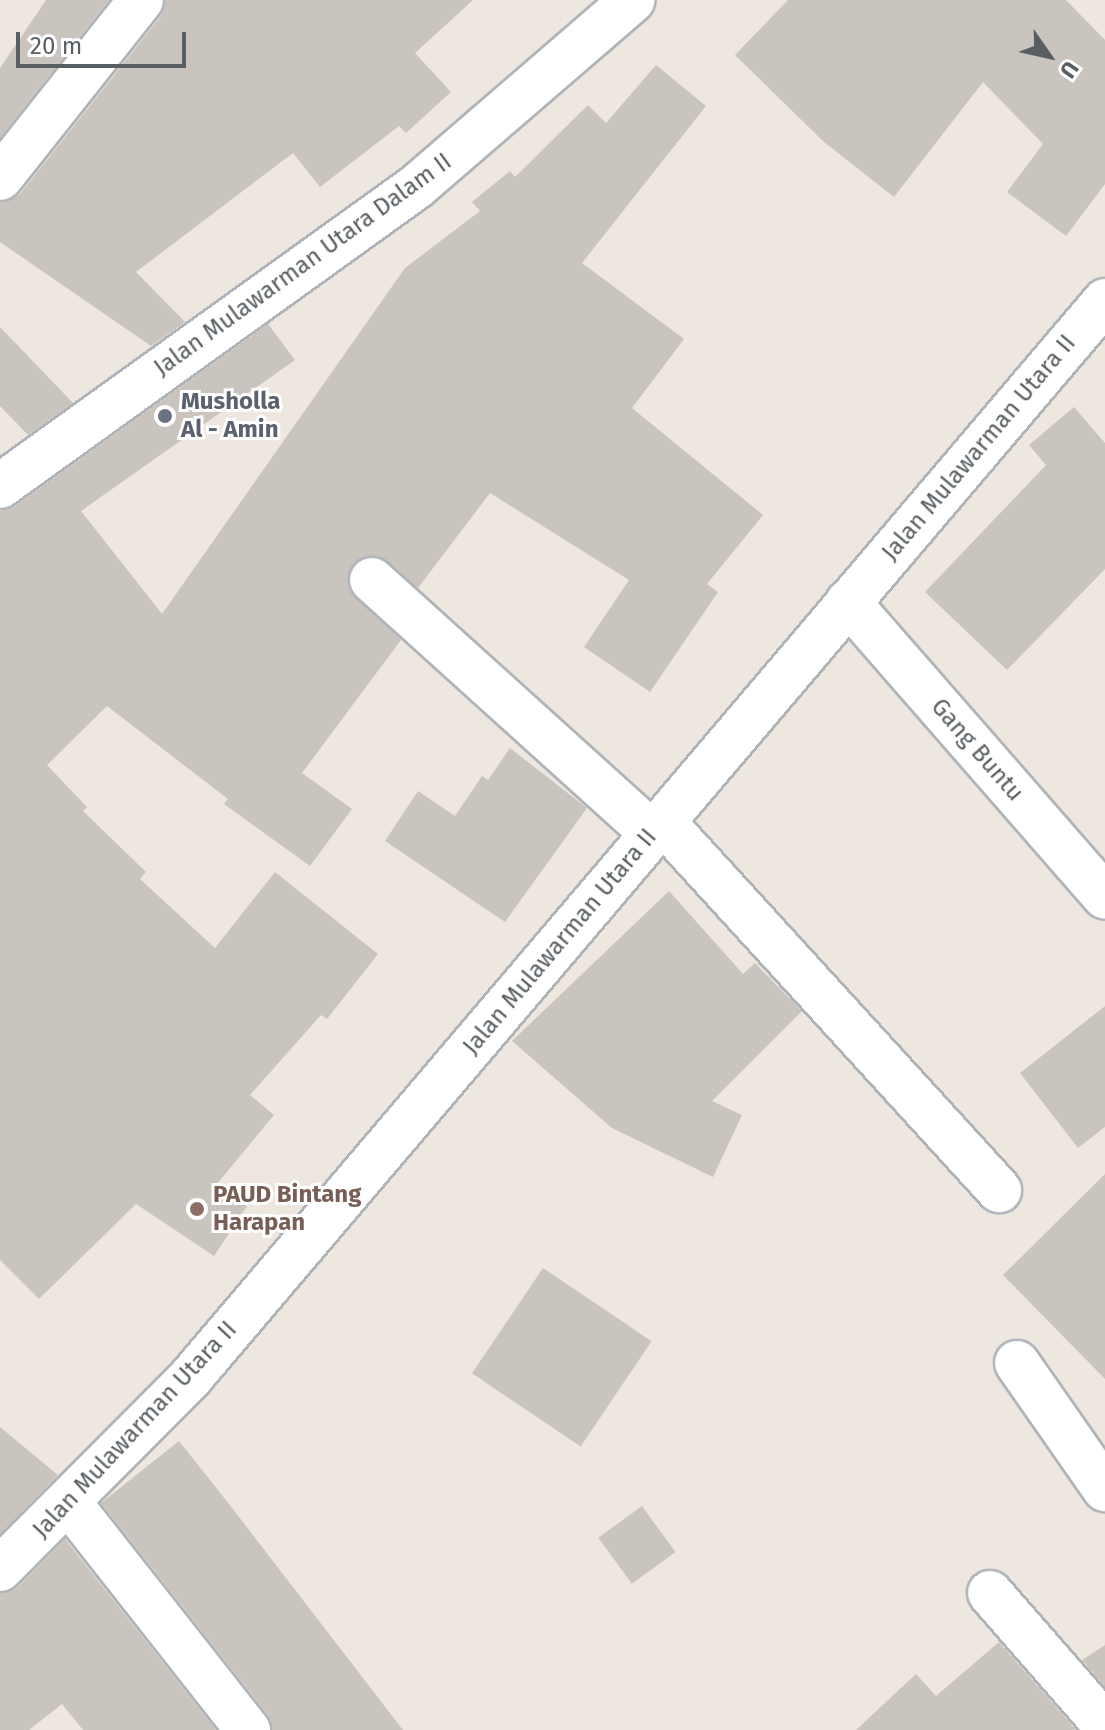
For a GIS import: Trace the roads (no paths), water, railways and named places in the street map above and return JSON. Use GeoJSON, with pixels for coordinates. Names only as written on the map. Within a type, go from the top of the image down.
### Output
{"type":"FeatureCollection","features":[{"type":"Feature","properties":{"kind":"street"},"geometry":{"type":"LineString","coordinates":[[0,178],[141,0]]}},
{"type":"Feature","properties":{"kind":"street","name":"Jalan Mulawarman Utara Dalam II"},"geometry":{"type":"LineString","coordinates":[[0,486],[416,187],[633,0]]}},
{"type":"Feature","properties":{"kind":"street","name":"Jalan Mulawarman Utara II"},"geometry":{"type":"LineString","coordinates":[[0,1569],[70,1504],[191,1377],[1105,301]]}},
{"type":"Feature","properties":{"kind":"street"},"geometry":{"type":"LineString","coordinates":[[372,580],[657,827],[999,1190]]}},
{"type":"Feature","properties":{"kind":"street","name":"Gang Buntu"},"geometry":{"type":"LineString","coordinates":[[848,602],[1105,897]]}},
{"type":"Feature","properties":{"kind":"street"},"geometry":{"type":"LineString","coordinates":[[1017,1363],[1105,1489]]}},
{"type":"Feature","properties":{"kind":"street"},"geometry":{"type":"LineString","coordinates":[[70,1504],[248,1730]]}},
{"type":"Feature","properties":{"kind":"street"},"geometry":{"type":"LineString","coordinates":[[990,1593],[1105,1725]]}},
{"type":"Feature","properties":{"kind":"place","name":"Musholla Al - Amin"},"geometry":{"type":"Point","coordinates":[165,416]}},
{"type":"Feature","properties":{"kind":"place","name":"PAUD Bintang Harapan"},"geometry":{"type":"Point","coordinates":[197,1209]}}]}
